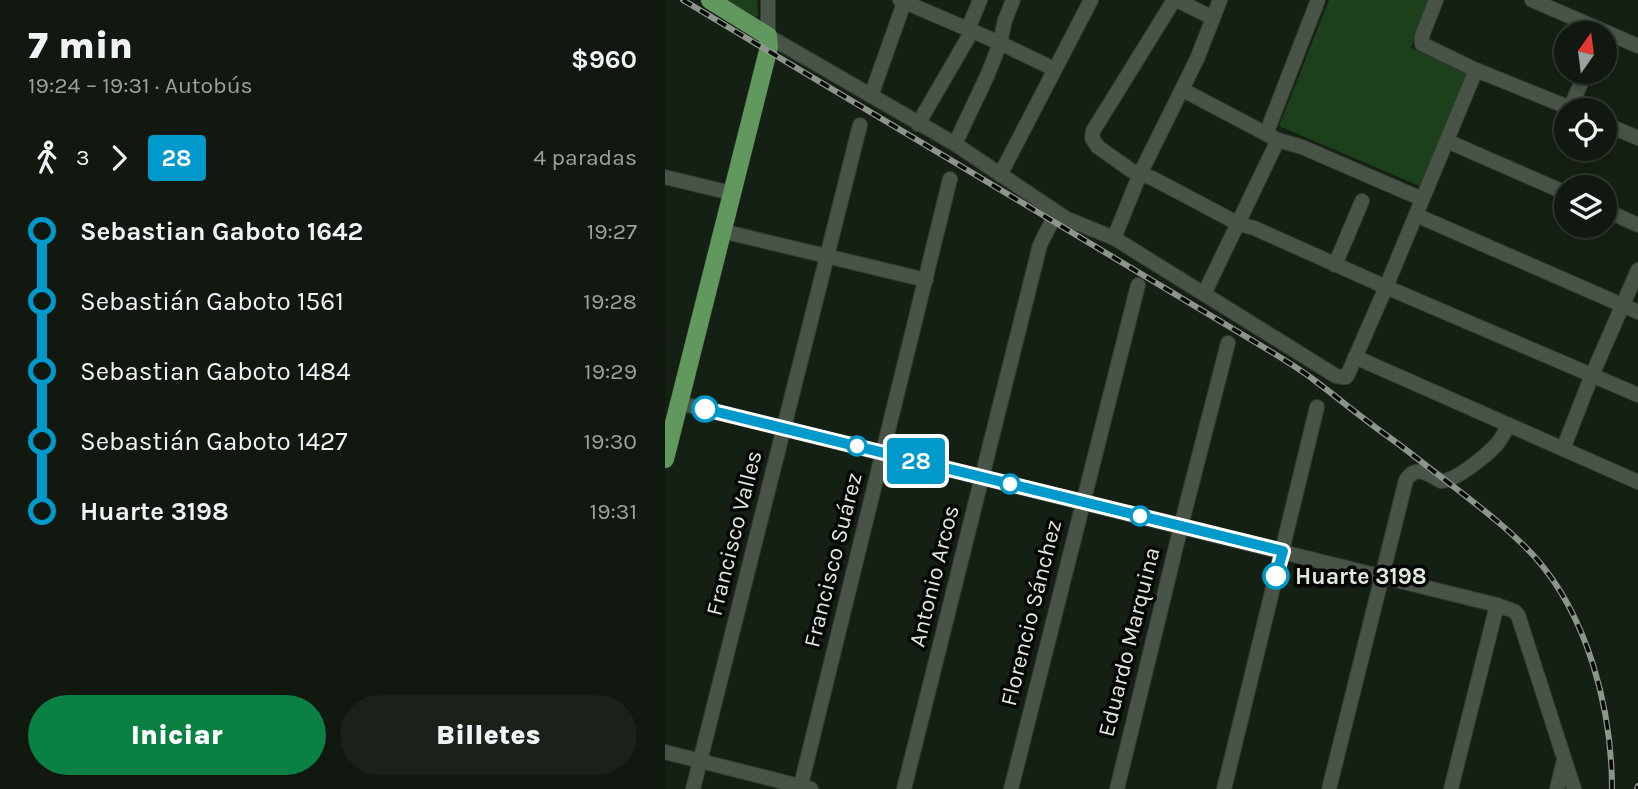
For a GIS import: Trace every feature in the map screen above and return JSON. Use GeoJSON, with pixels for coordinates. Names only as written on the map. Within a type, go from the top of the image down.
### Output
{"type":"FeatureCollection","features":[{"type":"Feature","properties":{"kind":"main road"},"geometry":{"type":"LineString","coordinates":[[665,459],[769,47],[768,36],[710,0]]}},
{"type":"Feature","properties":{"kind":"street"},"geometry":{"type":"LineString","coordinates":[[768,0],[768,36],[954,144],[1056,213],[1114,238],[1341,377],[1346,376],[1355,358],[1476,70]]}},
{"type":"Feature","properties":{"kind":"street"},"geometry":{"type":"LineString","coordinates":[[918,124],[970,30],[980,0]]}},
{"type":"Feature","properties":{"kind":"street"},"geometry":{"type":"LineString","coordinates":[[954,144],[980,94],[1013,0]]}},
{"type":"Feature","properties":{"kind":"street"},"geometry":{"type":"LineString","coordinates":[[1000,175],[1091,0]]}},
{"type":"Feature","properties":{"kind":"street"},"geometry":{"type":"LineString","coordinates":[[1213,18],[1175,0],[1092,134],[1098,147],[1132,171],[1152,177],[1239,224],[1254,228],[1638,395]]}},
{"type":"Feature","properties":{"kind":"street"},"geometry":{"type":"LineString","coordinates":[[1114,238],[1140,174],[1183,90],[1220,0]]}},
{"type":"Feature","properties":{"kind":"street"},"geometry":{"type":"LineString","coordinates":[[1204,295],[1239,224],[1272,137],[1318,0]]}},
{"type":"Feature","properties":{"kind":"street"},"geometry":{"type":"LineString","coordinates":[[1436,0],[1422,36],[1422,44],[1476,70],[1554,101]]}},
{"type":"Feature","properties":{"kind":"street"},"geometry":{"type":"LineString","coordinates":[[1532,0],[1579,21]]}},
{"type":"Feature","properties":{"kind":"street"},"geometry":{"type":"LineString","coordinates":[[871,96],[903,1],[1055,69]]}},
{"type":"Feature","properties":{"kind":"street"},"geometry":{"type":"LineString","coordinates":[[1617,38],[1638,46]]}},
{"type":"Feature","properties":{"kind":"street"},"geometry":{"type":"LineString","coordinates":[[1183,90],[1272,137],[1302,147],[1422,199]]}},
{"type":"Feature","properties":{"kind":"street","name":"Francisco Valles"},"geometry":{"type":"LineString","coordinates":[[693,789],[860,125]]}},
{"type":"Feature","properties":{"kind":"street"},"geometry":{"type":"LineString","coordinates":[[1617,129],[1638,138]]}},
{"type":"Feature","properties":{"kind":"street"},"geometry":{"type":"LineString","coordinates":[[1447,141],[1554,188]]}},
{"type":"Feature","properties":{"kind":"street"},"geometry":{"type":"LineString","coordinates":[[665,177],[731,193]]}},
{"type":"Feature","properties":{"kind":"street","name":"Francisco Suárez"},"geometry":{"type":"LineString","coordinates":[[804,788],[950,179]]}},
{"type":"Feature","properties":{"kind":"street"},"geometry":{"type":"LineString","coordinates":[[1335,265],[1362,201]]}},
{"type":"Feature","properties":{"kind":"street","name":"Antonio Arcos"},"geometry":{"type":"LineString","coordinates":[[904,789],[1040,245],[1056,213]]}},
{"type":"Feature","properties":{"kind":"street"},"geometry":{"type":"LineString","coordinates":[[1416,215],[1638,312]]}},
{"type":"Feature","properties":{"kind":"street"},"geometry":{"type":"LineString","coordinates":[[1617,215],[1638,225]]}},
{"type":"Feature","properties":{"kind":"street"},"geometry":{"type":"LineString","coordinates":[[722,231],[926,280]]}},
{"type":"Feature","properties":{"kind":"street"},"geometry":{"type":"LineString","coordinates":[[1563,449],[1638,270]]}},
{"type":"Feature","properties":{"kind":"street","name":"Florencio Sánchez"},"geometry":{"type":"LineString","coordinates":[[1011,789],[1138,285]]}},
{"type":"Feature","properties":{"kind":"street","name":"Eduardo Marquina"},"geometry":{"type":"LineString","coordinates":[[1117,789],[1228,343]]}},
{"type":"Feature","properties":{"kind":"street"},"geometry":{"type":"LineString","coordinates":[[1355,358],[1638,482]]}},
{"type":"Feature","properties":{"kind":"street"},"geometry":{"type":"LineString","coordinates":[[679,403],[1283,551],[1514,611],[1518,615],[1574,789]]}},
{"type":"Feature","properties":{"kind":"street"},"geometry":{"type":"LineString","coordinates":[[1224,789],[1317,407]]}},
{"type":"Feature","properties":{"kind":"street"},"geometry":{"type":"LineString","coordinates":[[1329,789],[1406,480],[1410,473],[1416,470],[1424,471],[1441,481],[1453,478],[1494,448],[1509,425]]}},
{"type":"Feature","properties":{"kind":"street"},"geometry":{"type":"LineString","coordinates":[[1451,789],[1497,605]]}},
{"type":"Feature","properties":{"kind":"street"},"geometry":{"type":"LineString","coordinates":[[665,752],[804,788]]}},
{"type":"Feature","properties":{"kind":"street"},"geometry":{"type":"LineString","coordinates":[[1557,789],[1564,759]]}},
{"type":"Feature","properties":{"kind":"green space"},"geometry":{"type":"Polygon","coordinates":[[[722,0],[757,0],[758,16],[752,19],[722,0]]]}},
{"type":"Feature","properties":{"kind":"green space"},"geometry":{"type":"Polygon","coordinates":[[[1329,0],[1430,0],[1411,48],[1467,73],[1422,187],[1279,126],[1329,0]]]}},
{"type":"Feature","properties":{"kind":"railway"},"geometry":{"type":"LineString","coordinates":[[683,0],[1294,366],[1480,507],[1534,556],[1569,607],[1582,635],[1602,696],[1611,759],[1612,789]]}},
{"type":"Feature","properties":{"kind":"bus line","name":"28"},"geometry":{"type":"LineString","coordinates":[[705,409],[1283,551],[1276,576]]}},
{"type":"Feature","properties":{"kind":"place","name":"Huarte 3198"},"geometry":{"type":"Point","coordinates":[1276,576]}}]}
